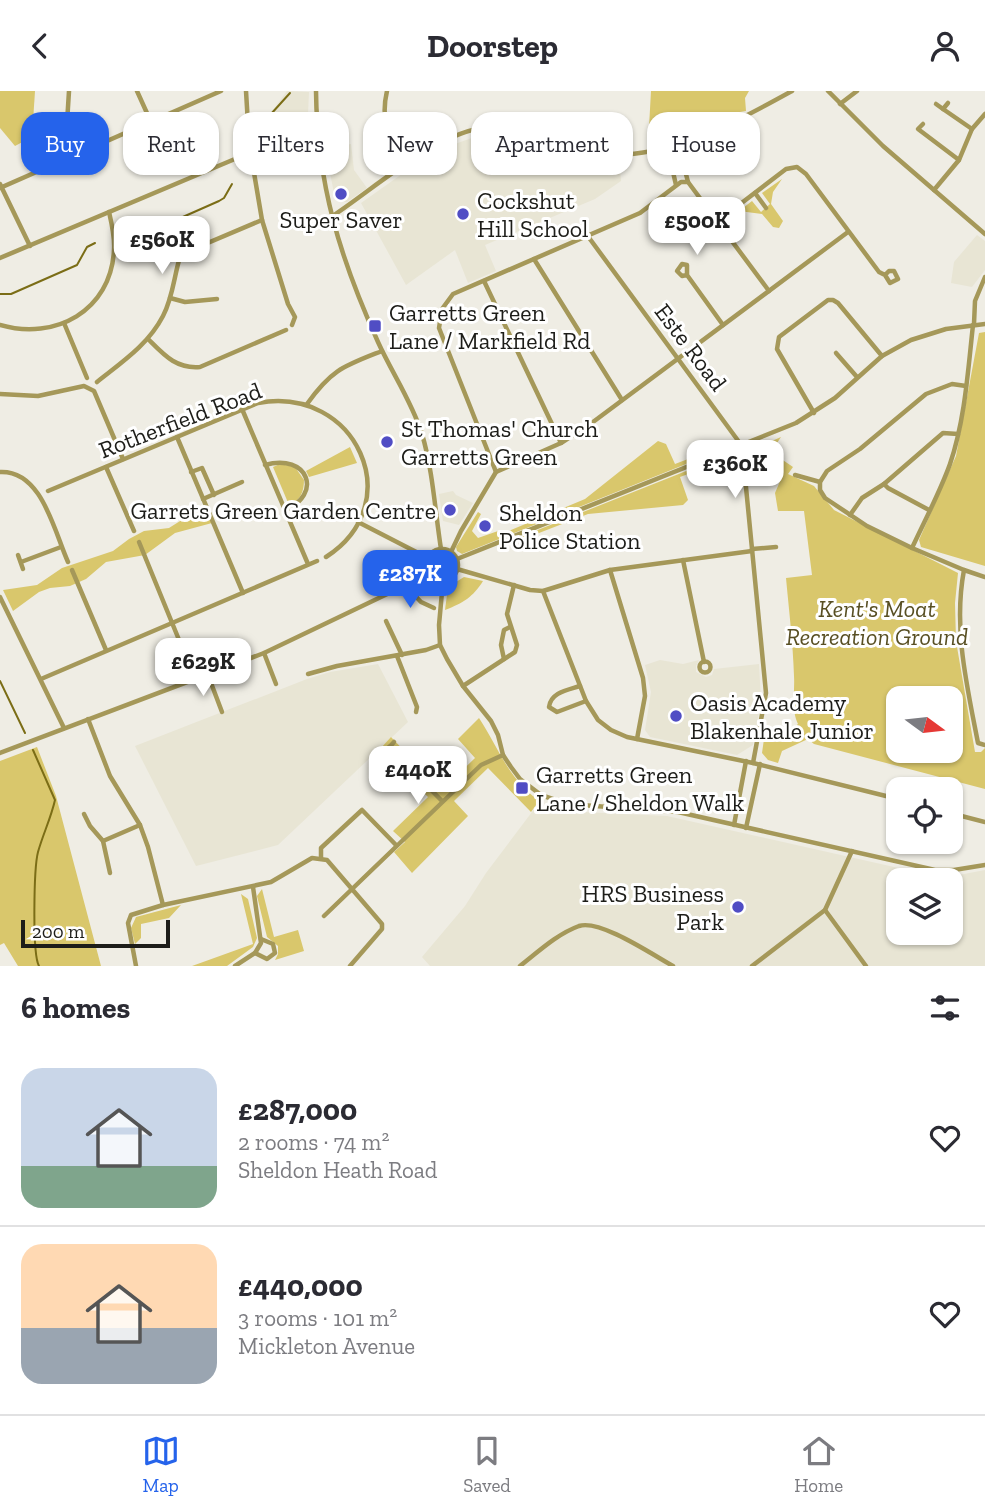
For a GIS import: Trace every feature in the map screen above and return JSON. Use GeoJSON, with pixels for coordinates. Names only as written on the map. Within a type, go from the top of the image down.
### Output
{"type":"FeatureCollection","features":[{"type":"Feature","properties":{"kind":"street"},"geometry":{"type":"LineString","coordinates":[[68,112],[69,91]]}},
{"type":"Feature","properties":{"kind":"street"},"geometry":{"type":"LineString","coordinates":[[137,91],[147,112]]}},
{"type":"Feature","properties":{"kind":"street"},"geometry":{"type":"LineString","coordinates":[[174,112],[221,91]]}},
{"type":"Feature","properties":{"kind":"street"},"geometry":{"type":"LineString","coordinates":[[246,91],[247,112]]}},
{"type":"Feature","properties":{"kind":"street"},"geometry":{"type":"LineString","coordinates":[[316,91],[317,112]]}},
{"type":"Feature","properties":{"kind":"street"},"geometry":{"type":"LineString","coordinates":[[384,112],[387,91]]}},
{"type":"Feature","properties":{"kind":"street"},"geometry":{"type":"LineString","coordinates":[[754,112],[792,91]]}},
{"type":"Feature","properties":{"kind":"street"},"geometry":{"type":"LineString","coordinates":[[828,91],[985,234]]}},
{"type":"Feature","properties":{"kind":"street"},"geometry":{"type":"LineString","coordinates":[[840,104],[857,91]]}},
{"type":"Feature","properties":{"kind":"street"},"geometry":{"type":"LineString","coordinates":[[943,109],[948,103]]}},
{"type":"Feature","properties":{"kind":"street"},"geometry":{"type":"LineString","coordinates":[[936,104],[972,129]]}},
{"type":"Feature","properties":{"kind":"street"},"geometry":{"type":"LineString","coordinates":[[934,190],[959,160],[972,129],[985,114]]}},
{"type":"Feature","properties":{"kind":"street"},"geometry":{"type":"LineString","coordinates":[[923,124],[918,129],[959,160]]}},
{"type":"Feature","properties":{"kind":"street"},"geometry":{"type":"LineString","coordinates":[[457,135],[487,127],[512,128],[594,153],[625,155],[647,150]]}},
{"type":"Feature","properties":{"kind":"street"},"geometry":{"type":"LineString","coordinates":[[0,258],[233,160]]}},
{"type":"Feature","properties":{"kind":"street"},"geometry":{"type":"LineString","coordinates":[[718,221],[786,169],[797,167],[806,174],[875,267],[886,275]]}},
{"type":"Feature","properties":{"kind":"street"},"geometry":{"type":"LineString","coordinates":[[27,175],[1,186],[30,246]]}},
{"type":"Feature","properties":{"kind":"street"},"geometry":{"type":"LineString","coordinates":[[254,175],[262,220],[288,304],[295,317],[292,325]]}},
{"type":"Feature","properties":{"kind":"street"},"geometry":{"type":"LineString","coordinates":[[323,175],[331,217],[358,295],[422,434],[441,549]]}},
{"type":"Feature","properties":{"kind":"street"},"geometry":{"type":"LineString","coordinates":[[331,217],[392,175]]}},
{"type":"Feature","properties":{"kind":"street"},"geometry":{"type":"LineString","coordinates":[[674,175],[676,185]]}},
{"type":"Feature","properties":{"kind":"street"},"geometry":{"type":"LineString","coordinates":[[686,175],[688,182],[769,291]]}},
{"type":"Feature","properties":{"kind":"street"},"geometry":{"type":"LineString","coordinates":[[496,472],[441,333],[439,323],[442,309],[453,294],[639,212],[676,185],[688,182]]}},
{"type":"Feature","properties":{"kind":"street"},"geometry":{"type":"LineString","coordinates":[[755,193],[766,208]]}},
{"type":"Feature","properties":{"kind":"street"},"geometry":{"type":"LineString","coordinates":[[0,325],[27,331],[47,330],[77,317],[90,306],[108,278],[114,244],[109,212]]}},
{"type":"Feature","properties":{"kind":"street"},"geometry":{"type":"LineString","coordinates":[[97,382],[122,365],[148,339],[164,315],[184,253],[262,220]]}},
{"type":"Feature","properties":{"kind":"street"},"geometry":{"type":"LineString","coordinates":[[451,552],[496,472],[561,443],[848,232]]}},
{"type":"Feature","properties":{"kind":"street","name":"Este Road"},"geometry":{"type":"LineString","coordinates":[[587,235],[742,446]]}},
{"type":"Feature","properties":{"kind":"street"},"geometry":{"type":"LineString","coordinates":[[534,259],[622,400]]}},
{"type":"Feature","properties":{"kind":"street"},"geometry":{"type":"LineString","coordinates":[[687,275],[723,325]]}},
{"type":"Feature","properties":{"kind":"street"},"geometry":{"type":"LineString","coordinates":[[912,548],[950,464],[958,434],[975,301],[985,277]]}},
{"type":"Feature","properties":{"kind":"street"},"geometry":{"type":"LineString","coordinates":[[484,281],[561,443]]}},
{"type":"Feature","properties":{"kind":"street"},"geometry":{"type":"LineString","coordinates":[[170,298],[185,302],[217,299]]}},
{"type":"Feature","properties":{"kind":"street"},"geometry":{"type":"LineString","coordinates":[[814,413],[777,349],[779,337],[828,300],[833,300],[882,356]]}},
{"type":"Feature","properties":{"kind":"street"},"geometry":{"type":"LineString","coordinates":[[64,323],[87,378]]}},
{"type":"Feature","properties":{"kind":"street"},"geometry":{"type":"LineString","coordinates":[[457,559],[742,446],[814,413],[882,356],[911,340],[937,331],[985,324]]}},
{"type":"Feature","properties":{"kind":"street"},"geometry":{"type":"LineString","coordinates":[[148,339],[176,365],[189,368],[200,367],[286,330]]}},
{"type":"Feature","properties":{"kind":"street"},"geometry":{"type":"LineString","coordinates":[[306,404],[321,384],[340,368],[382,351]]}},
{"type":"Feature","properties":{"kind":"street"},"geometry":{"type":"LineString","coordinates":[[836,353],[857,377]]}},
{"type":"Feature","properties":{"kind":"street"},"geometry":{"type":"LineString","coordinates":[[836,363],[841,359]]}},
{"type":"Feature","properties":{"kind":"street"},"geometry":{"type":"LineString","coordinates":[[965,386],[951,384],[926,394],[860,449],[827,471],[820,482],[820,489],[825,498],[850,515],[912,548],[964,571],[985,577]]}},
{"type":"Feature","properties":{"kind":"street"},"geometry":{"type":"LineString","coordinates":[[0,394],[38,396],[84,386],[94,391],[124,459]]}},
{"type":"Feature","properties":{"kind":"street","name":"Rotherfield Road"},"geometry":{"type":"LineString","coordinates":[[48,491],[242,409],[274,400],[306,404],[320,409],[340,423],[359,450],[367,482],[358,522]]}},
{"type":"Feature","properties":{"kind":"street"},"geometry":{"type":"LineString","coordinates":[[242,409],[308,564]]}},
{"type":"Feature","properties":{"kind":"street"},"geometry":{"type":"LineString","coordinates":[[850,515],[862,498],[884,484],[943,433],[958,434]]}},
{"type":"Feature","properties":{"kind":"street"},"geometry":{"type":"LineString","coordinates":[[177,437],[243,593]]}},
{"type":"Feature","properties":{"kind":"street"},"geometry":{"type":"LineString","coordinates":[[742,446],[766,693],[753,763]]}},
{"type":"Feature","properties":{"kind":"street"},"geometry":{"type":"LineString","coordinates":[[265,465],[286,462],[300,468],[304,473],[304,496],[298,504],[284,510]]}},
{"type":"Feature","properties":{"kind":"street"},"geometry":{"type":"LineString","coordinates":[[106,467],[134,531]]}},
{"type":"Feature","properties":{"kind":"street"},"geometry":{"type":"LineString","coordinates":[[191,472],[202,468],[214,495]]}},
{"type":"Feature","properties":{"kind":"street"},"geometry":{"type":"LineString","coordinates":[[0,472],[11,471],[22,475],[33,485],[68,562]]}},
{"type":"Feature","properties":{"kind":"street"},"geometry":{"type":"LineString","coordinates":[[794,475],[820,482]]}},
{"type":"Feature","properties":{"kind":"street"},"geometry":{"type":"LineString","coordinates":[[203,499],[242,482]]}},
{"type":"Feature","properties":{"kind":"street"},"geometry":{"type":"LineString","coordinates":[[884,484],[929,510]]}},
{"type":"Feature","properties":{"kind":"street"},"geometry":{"type":"LineString","coordinates":[[326,557],[342,544],[358,522],[428,558]]}},
{"type":"Feature","properties":{"kind":"street"},"geometry":{"type":"LineString","coordinates":[[139,542],[195,679]]}},
{"type":"Feature","properties":{"kind":"street"},"geometry":{"type":"LineString","coordinates":[[21,562],[61,547]]}},
{"type":"Feature","properties":{"kind":"street"},"geometry":{"type":"LineString","coordinates":[[457,569],[543,591],[610,570],[776,547]]}},
{"type":"Feature","properties":{"kind":"street"},"geometry":{"type":"LineString","coordinates":[[441,549],[451,552],[457,559],[457,569],[452,578],[443,581],[436,580],[426,568],[428,558],[441,549]]}},
{"type":"Feature","properties":{"kind":"street"},"geometry":{"type":"LineString","coordinates":[[18,555],[23,569]]}},
{"type":"Feature","properties":{"kind":"street"},"geometry":{"type":"LineString","coordinates":[[683,560],[704,662]]}},
{"type":"Feature","properties":{"kind":"street"},"geometry":{"type":"LineString","coordinates":[[41,679],[317,561]]}},
{"type":"Feature","properties":{"kind":"street"},"geometry":{"type":"LineString","coordinates":[[72,570],[106,650]]}},
{"type":"Feature","properties":{"kind":"street"},"geometry":{"type":"LineString","coordinates":[[610,570],[643,678],[645,696],[638,739]]}},
{"type":"Feature","properties":{"kind":"street"},"geometry":{"type":"LineString","coordinates":[[964,571],[960,592],[959,627],[978,743],[985,745]]}},
{"type":"Feature","properties":{"kind":"street"},"geometry":{"type":"LineString","coordinates":[[0,753],[264,653],[429,574]]}},
{"type":"Feature","properties":{"kind":"street"},"geometry":{"type":"LineString","coordinates":[[443,581],[439,610],[440,645],[463,686],[491,721],[503,755],[520,779],[531,789],[552,800],[582,806],[678,812],[934,870],[985,865]]}},
{"type":"Feature","properties":{"kind":"street"},"geometry":{"type":"LineString","coordinates":[[404,584],[421,602],[434,608]]}},
{"type":"Feature","properties":{"kind":"street"},"geometry":{"type":"LineString","coordinates":[[463,686],[515,652],[517,645],[507,614],[514,585]]}},
{"type":"Feature","properties":{"kind":"street"},"geometry":{"type":"LineString","coordinates":[[543,591],[586,701],[598,720],[618,734],[760,764],[886,796]]}},
{"type":"Feature","properties":{"kind":"street"},"geometry":{"type":"LineString","coordinates":[[1,600],[64,728]]}},
{"type":"Feature","properties":{"kind":"street"},"geometry":{"type":"LineString","coordinates":[[386,621],[418,709]]}},
{"type":"Feature","properties":{"kind":"street"},"geometry":{"type":"LineString","coordinates":[[504,659],[501,636],[504,630],[510,627]]}},
{"type":"Feature","properties":{"kind":"street"},"geometry":{"type":"LineString","coordinates":[[308,674],[440,645]]}},
{"type":"Feature","properties":{"kind":"street"},"geometry":{"type":"LineString","coordinates":[[264,653],[276,684]]}},
{"type":"Feature","properties":{"kind":"street"},"geometry":{"type":"LineString","coordinates":[[208,675],[222,712]]}},
{"type":"Feature","properties":{"kind":"street"},"geometry":{"type":"LineString","coordinates":[[580,686],[555,695],[549,707],[557,712],[586,701]]}},
{"type":"Feature","properties":{"kind":"street"},"geometry":{"type":"LineString","coordinates":[[88,719],[110,775],[140,825],[163,905]]}},
{"type":"Feature","properties":{"kind":"street"},"geometry":{"type":"LineString","coordinates":[[394,742],[387,749],[442,801]]}},
{"type":"Feature","properties":{"kind":"street"},"geometry":{"type":"LineString","coordinates":[[324,916],[481,765],[503,755]]}},
{"type":"Feature","properties":{"kind":"street"},"geometry":{"type":"LineString","coordinates":[[734,825],[747,761]]}},
{"type":"Feature","properties":{"kind":"street"},"geometry":{"type":"LineString","coordinates":[[746,828],[760,764]]}},
{"type":"Feature","properties":{"kind":"street"},"geometry":{"type":"LineString","coordinates":[[321,858],[321,848],[362,810],[396,845]]}},
{"type":"Feature","properties":{"kind":"street"},"geometry":{"type":"LineString","coordinates":[[83,814],[103,841],[110,873]]}},
{"type":"Feature","properties":{"kind":"street"},"geometry":{"type":"LineString","coordinates":[[963,816],[985,822]]}},
{"type":"Feature","properties":{"kind":"street"},"geometry":{"type":"LineString","coordinates":[[103,841],[140,825]]}},
{"type":"Feature","properties":{"kind":"street"},"geometry":{"type":"LineString","coordinates":[[752,966],[825,910],[852,851]]}},
{"type":"Feature","properties":{"kind":"street"},"geometry":{"type":"LineString","coordinates":[[136,966],[130,940],[129,919],[138,911],[271,882],[312,858],[327,860],[353,887],[382,924],[382,929],[350,966]]}},
{"type":"Feature","properties":{"kind":"street"},"geometry":{"type":"LineString","coordinates":[[235,966],[255,953],[261,939],[253,887]]}},
{"type":"Feature","properties":{"kind":"street"},"geometry":{"type":"LineString","coordinates":[[825,910],[866,966]]}},
{"type":"Feature","properties":{"kind":"street"},"geometry":{"type":"LineString","coordinates":[[520,966],[563,934],[582,925],[596,926],[673,966]]}},
{"type":"Feature","properties":{"kind":"street"},"geometry":{"type":"LineString","coordinates":[[255,953],[267,959],[275,953],[273,944],[261,939]]}},
{"type":"Feature","properties":{"kind":"shaded area"},"geometry":{"type":"Polygon","coordinates":[[[287,91],[309,92],[308,112],[271,112],[287,91]]]}},
{"type":"Feature","properties":{"kind":"shaded area","name":"Cockshut Hill School"},"geometry":{"type":"Polygon","coordinates":[[[471,138],[471,175],[620,175],[621,181],[595,199],[485,245],[496,271],[468,283],[455,250],[406,285],[361,203],[401,175],[457,175],[457,143],[471,138]]]}},
{"type":"Feature","properties":{"kind":"shaded area"},"geometry":{"type":"Polygon","coordinates":[[[349,144],[354,170],[367,188],[347,202],[342,202],[335,198],[330,175],[349,175],[349,144]]]}},
{"type":"Feature","properties":{"kind":"shaded area"},"geometry":{"type":"Polygon","coordinates":[[[977,235],[985,241],[985,270],[972,287],[951,283],[954,262],[977,235]]]}},
{"type":"Feature","properties":{"kind":"shaded area"},"geometry":{"type":"Polygon","coordinates":[[[453,491],[473,503],[459,525],[443,521],[439,494],[453,491]]]}},
{"type":"Feature","properties":{"kind":"shaded area"},"geometry":{"type":"Polygon","coordinates":[[[660,660],[683,664],[699,660],[696,672],[706,677],[712,675],[714,669],[759,664],[761,701],[753,745],[737,755],[650,737],[645,730],[651,692],[645,665],[660,660]]]}},
{"type":"Feature","properties":{"kind":"shaded area"},"geometry":{"type":"Polygon","coordinates":[[[378,664],[408,722],[278,845],[196,866],[135,746],[307,679],[378,664]]]}},
{"type":"Feature","properties":{"kind":"shaded area"},"geometry":{"type":"Polygon","coordinates":[[[538,804],[583,812],[667,816],[898,868],[886,868],[886,945],[963,945],[963,874],[985,870],[985,966],[430,966],[422,957],[465,906],[486,873],[538,804]]]}},
{"type":"Feature","properties":{"kind":"green space"},"geometry":{"type":"Polygon","coordinates":[[[0,91],[35,91],[34,112],[21,112],[21,143],[15,146],[0,128],[0,91]]]}},
{"type":"Feature","properties":{"kind":"green space"},"geometry":{"type":"Polygon","coordinates":[[[651,91],[749,91],[745,98],[746,111],[650,112],[651,91]]]}},
{"type":"Feature","properties":{"kind":"green space"},"geometry":{"type":"Polygon","coordinates":[[[782,179],[773,192],[771,204],[783,221],[779,228],[773,227],[762,214],[739,211],[752,201],[761,212],[770,204],[762,193],[782,179]]]}},
{"type":"Feature","properties":{"kind":"green space"},"geometry":{"type":"Polygon","coordinates":[[[985,332],[985,566],[921,547],[919,540],[956,456],[979,333],[985,332]]]}},
{"type":"Feature","properties":{"kind":"green space","name":"Kent's Moat Recreation Ground"},"geometry":{"type":"Polygon","coordinates":[[[781,437],[771,452],[793,467],[788,474],[814,486],[834,510],[958,573],[955,603],[956,641],[975,752],[981,752],[985,748],[985,789],[963,783],[963,777],[939,777],[886,763],[963,763],[963,686],[886,686],[886,763],[814,744],[808,739],[782,751],[778,763],[768,760],[762,753],[764,739],[773,742],[779,740],[778,738],[798,724],[794,707],[793,651],[786,578],[812,575],[804,511],[778,511],[775,493],[781,479],[761,466],[751,480],[751,450],[781,437]]]}},
{"type":"Feature","properties":{"kind":"green space"},"geometry":{"type":"Polygon","coordinates":[[[658,441],[666,444],[675,464],[727,444],[726,448],[462,554],[457,551],[456,547],[478,512],[481,514],[472,531],[478,538],[498,531],[499,534],[506,532],[585,499],[658,441]]]}},
{"type":"Feature","properties":{"kind":"green space"},"geometry":{"type":"Polygon","coordinates":[[[350,447],[357,463],[309,477],[306,471],[350,447]]]}},
{"type":"Feature","properties":{"kind":"green space"},"geometry":{"type":"Polygon","coordinates":[[[729,454],[739,459],[739,469],[724,461],[680,477],[688,500],[683,505],[588,514],[500,548],[500,545],[729,454]]]}},
{"type":"Feature","properties":{"kind":"green space"},"geometry":{"type":"Polygon","coordinates":[[[280,464],[295,467],[304,480],[301,496],[289,505],[273,467],[280,464]]]}},
{"type":"Feature","properties":{"kind":"green space"},"geometry":{"type":"Polygon","coordinates":[[[204,506],[212,523],[175,533],[145,555],[106,562],[86,579],[70,586],[39,592],[13,611],[3,590],[37,585],[62,568],[113,551],[144,531],[169,528],[204,506]]]}},
{"type":"Feature","properties":{"kind":"green space"},"geometry":{"type":"Polygon","coordinates":[[[464,577],[483,581],[467,599],[445,610],[448,587],[464,577]]]}},
{"type":"Feature","properties":{"kind":"green space"},"geometry":{"type":"Polygon","coordinates":[[[479,718],[511,772],[539,801],[531,812],[488,768],[454,801],[468,816],[412,873],[394,852],[405,842],[393,831],[428,797],[380,749],[391,737],[442,790],[475,758],[458,739],[479,718]]]}},
{"type":"Feature","properties":{"kind":"green space"},"geometry":{"type":"Polygon","coordinates":[[[37,747],[56,796],[101,966],[18,966],[4,943],[0,945],[0,761],[37,747]]]}},
{"type":"Feature","properties":{"kind":"green space"},"geometry":{"type":"Polygon","coordinates":[[[262,889],[274,937],[298,930],[304,951],[275,960],[278,946],[267,937],[257,896],[262,889]]]}},
{"type":"Feature","properties":{"kind":"green space"},"geometry":{"type":"Polygon","coordinates":[[[241,894],[248,899],[257,938],[253,947],[227,966],[192,966],[253,944],[241,894]]]}},
{"type":"Feature","properties":{"kind":"green space"},"geometry":{"type":"Polygon","coordinates":[[[181,905],[169,918],[141,924],[141,938],[135,944],[131,928],[136,917],[181,905]]]}},
{"type":"Feature","properties":{"kind":"waterway"},"geometry":{"type":"LineString","coordinates":[[273,112],[290,93]]}},
{"type":"Feature","properties":{"kind":"waterway"},"geometry":{"type":"LineString","coordinates":[[133,239],[219,201],[224,198],[232,184]]}},
{"type":"Feature","properties":{"kind":"waterway"},"geometry":{"type":"LineString","coordinates":[[0,294],[11,294],[77,265],[87,247],[95,243]]}},
{"type":"Feature","properties":{"kind":"waterway"},"geometry":{"type":"LineString","coordinates":[[0,681],[25,733]]}},
{"type":"Feature","properties":{"kind":"waterway"},"geometry":{"type":"LineString","coordinates":[[33,750],[55,800],[37,861],[35,929],[39,966]]}},
{"type":"Feature","properties":{"kind":"place","name":"Super Saver"},"geometry":{"type":"Point","coordinates":[341,194]}},
{"type":"Feature","properties":{"kind":"place","name":"Cockshut Hill School"},"geometry":{"type":"Point","coordinates":[463,214]}},
{"type":"Feature","properties":{"kind":"place","name":"Garretts Green Lane / Markfield Rd"},"geometry":{"type":"Point","coordinates":[375,326]}},
{"type":"Feature","properties":{"kind":"place","name":"St Thomas' Church Garretts Green"},"geometry":{"type":"Point","coordinates":[387,442]}},
{"type":"Feature","properties":{"kind":"place","name":"Garrets Green Garden Centre"},"geometry":{"type":"Point","coordinates":[450,510]}},
{"type":"Feature","properties":{"kind":"place","name":"Sheldon Police Station"},"geometry":{"type":"Point","coordinates":[485,526]}},
{"type":"Feature","properties":{"kind":"place","name":"Oasis Academy Blakenhale Junior"},"geometry":{"type":"Point","coordinates":[676,716]}},
{"type":"Feature","properties":{"kind":"place","name":"Garretts Green Lane / Sheldon Walk"},"geometry":{"type":"Point","coordinates":[522,788]}},
{"type":"Feature","properties":{"kind":"place","name":"HRS Business Park"},"geometry":{"type":"Point","coordinates":[738,907]}}]}
